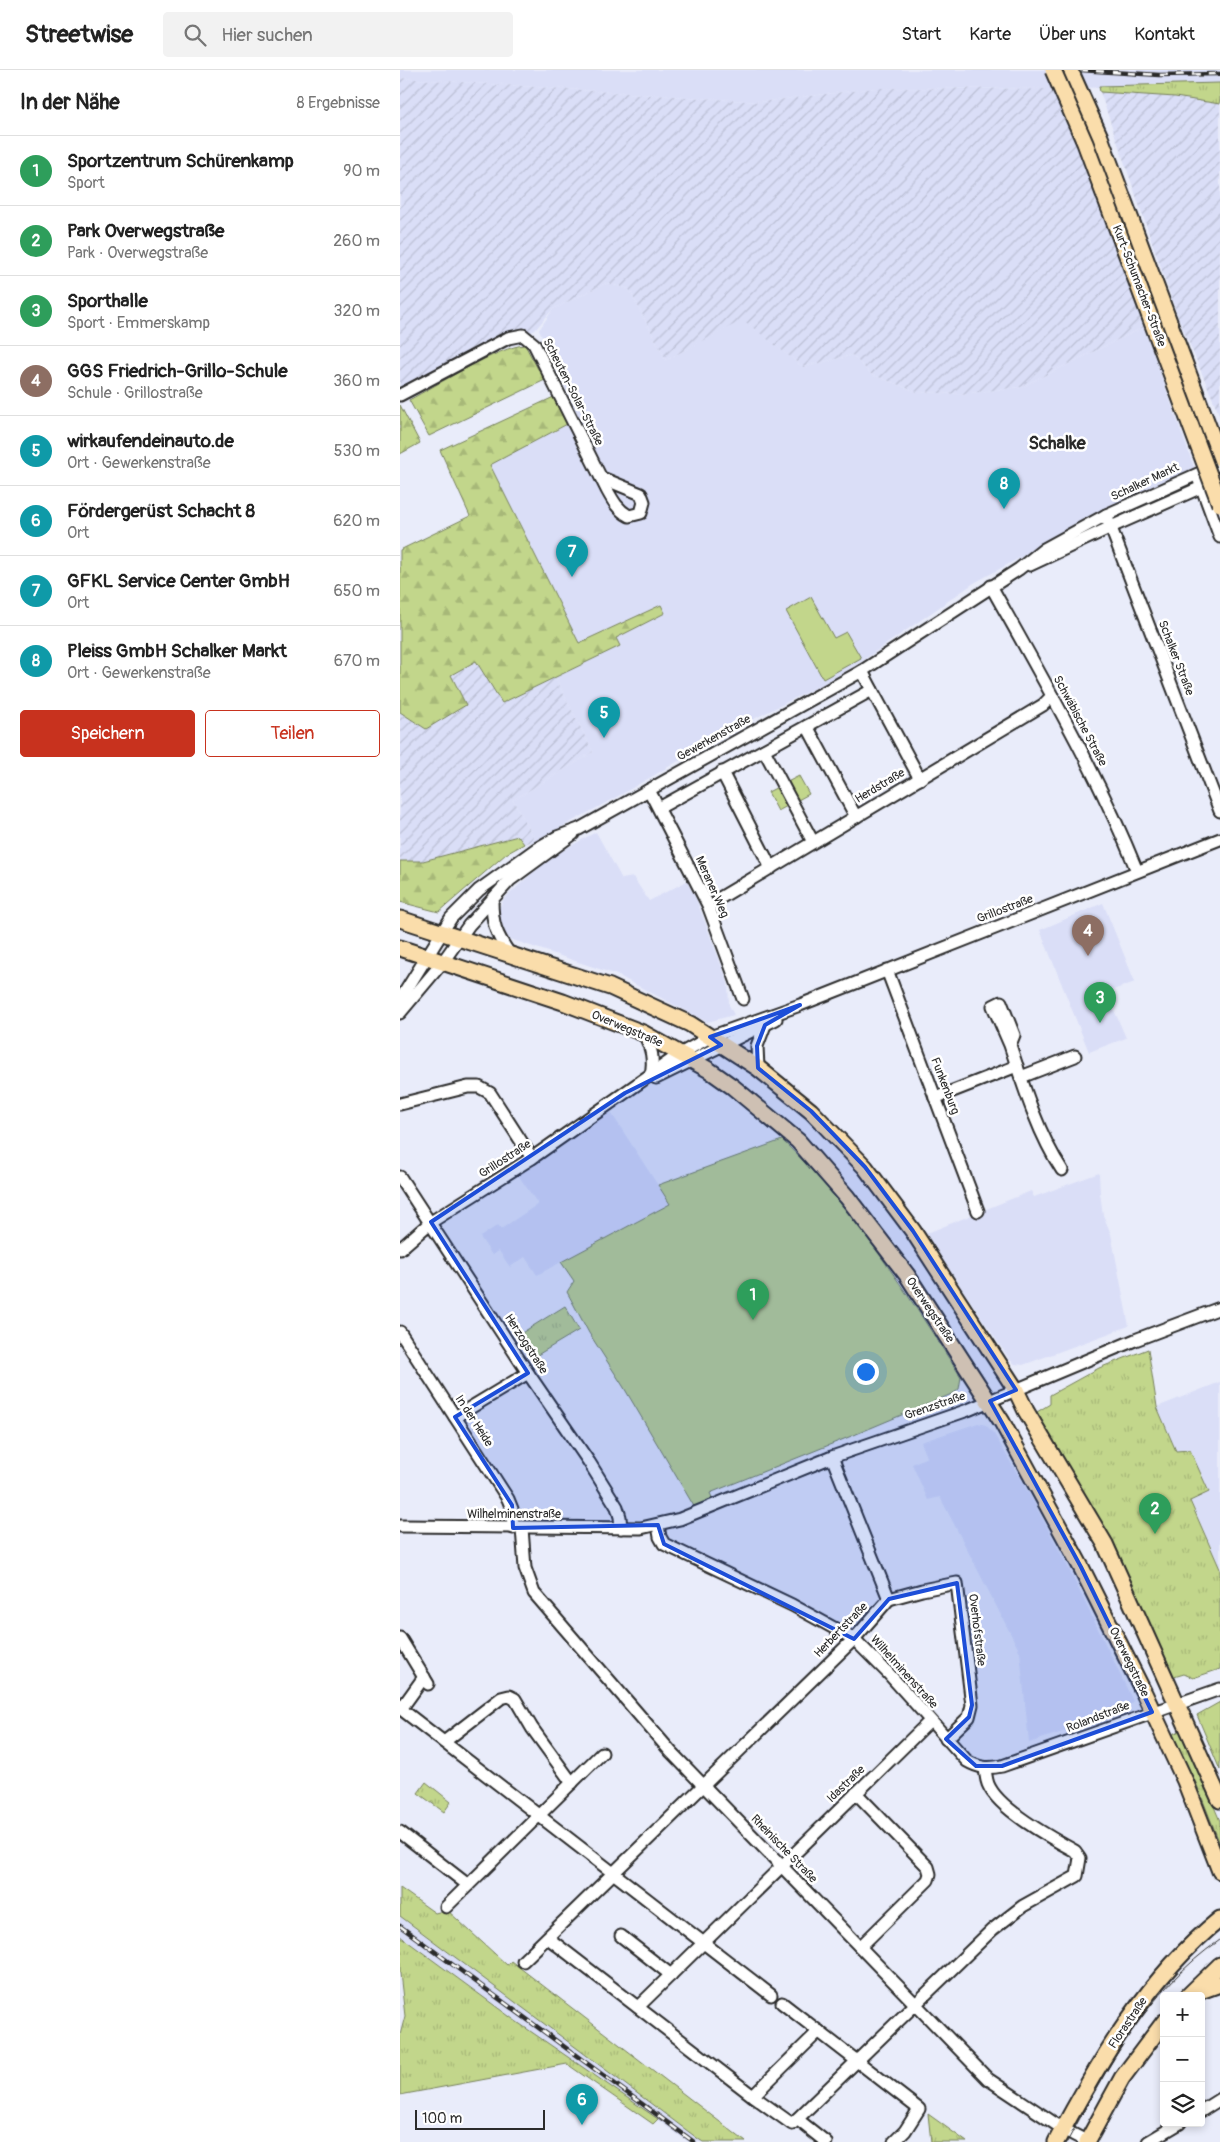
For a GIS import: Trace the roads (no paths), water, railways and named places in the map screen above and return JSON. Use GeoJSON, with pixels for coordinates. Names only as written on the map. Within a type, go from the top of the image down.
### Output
{"type":"FeatureCollection","features":[{"type":"Feature","properties":{"kind":"main road","name":"Kurt-Schumacher-Straße"},"geometry":{"type":"LineString","coordinates":[[1053,70],[1088,152],[1220,504]]}},
{"type":"Feature","properties":{"kind":"main road","name":"Kurt-Schumacher-Straße"},"geometry":{"type":"LineString","coordinates":[[1070,70],[1100,137],[1220,458]]}},
{"type":"Feature","properties":{"kind":"main road"},"geometry":{"type":"LineString","coordinates":[[400,919],[442,931],[610,987],[690,1024],[758,1068],[811,1111],[866,1168],[913,1231],[1016,1390],[1026,1411],[1105,1544],[1179,1705],[1220,1800]]}},
{"type":"Feature","properties":{"kind":"main road","name":"Overwegstraße"},"geometry":{"type":"LineString","coordinates":[[400,948],[563,1002],[643,1033],[686,1057],[733,1087],[798,1141],[847,1197],[907,1275],[990,1401],[1090,1583],[1185,1781],[1220,1871]]}},
{"type":"Feature","properties":{"kind":"main road","name":"Florastraße"},"geometry":{"type":"LineString","coordinates":[[1059,2136],[1107,2052],[1150,1989],[1195,1940],[1220,1919]]}},
{"type":"Feature","properties":{"kind":"main road"},"geometry":{"type":"LineString","coordinates":[[1193,1992],[1220,1965]]}},
{"type":"Feature","properties":{"kind":"main road"},"geometry":{"type":"LineString","coordinates":[[1199,1992],[1220,1984]]}},
{"type":"Feature","properties":{"kind":"main road"},"geometry":{"type":"LineString","coordinates":[[1088,2142],[1122,2078],[1160,2027]]}},
{"type":"Feature","properties":{"kind":"street","name":"Scheuten-Solar-Straße"},"geometry":{"type":"LineString","coordinates":[[400,395],[508,338],[523,335],[534,344],[602,478]]}},
{"type":"Feature","properties":{"kind":"street","name":"Schalker Markt"},"geometry":{"type":"LineString","coordinates":[[1106,515],[1220,464]]}},
{"type":"Feature","properties":{"kind":"street","name":"Schalker Markt"},"geometry":{"type":"LineString","coordinates":[[1196,474],[1201,487]]}},
{"type":"Feature","properties":{"kind":"street"},"geometry":{"type":"LineString","coordinates":[[1111,526],[1220,479]]}},
{"type":"Feature","properties":{"kind":"street"},"geometry":{"type":"LineString","coordinates":[[1201,487],[1220,537]]}},
{"type":"Feature","properties":{"kind":"street","name":"Schalker Straße"},"geometry":{"type":"LineString","coordinates":[[1106,515],[1220,811]]}},
{"type":"Feature","properties":{"kind":"street","name":"Gewerkenstraße"},"geometry":{"type":"LineString","coordinates":[[400,1013],[442,963],[459,938],[510,880],[579,830],[862,671],[1019,569],[1044,549],[1106,515]]}},
{"type":"Feature","properties":{"kind":"street","name":"Gewerkenstraße"},"geometry":{"type":"LineString","coordinates":[[1019,569],[1052,556],[1111,526]]}},
{"type":"Feature","properties":{"kind":"street","name":"Schwäbische Straße"},"geometry":{"type":"LineString","coordinates":[[991,586],[1052,696],[1117,822],[1137,872]]}},
{"type":"Feature","properties":{"kind":"street"},"geometry":{"type":"LineString","coordinates":[[862,671],[920,778]]}},
{"type":"Feature","properties":{"kind":"street"},"geometry":{"type":"LineString","coordinates":[[659,808],[872,690]]}},
{"type":"Feature","properties":{"kind":"street","name":"Herdstraße"},"geometry":{"type":"LineString","coordinates":[[720,898],[1043,705],[1052,696]]}},
{"type":"Feature","properties":{"kind":"street"},"geometry":{"type":"LineString","coordinates":[[807,726],[856,817]]}},
{"type":"Feature","properties":{"kind":"street"},"geometry":{"type":"LineString","coordinates":[[764,750],[813,842]]}},
{"type":"Feature","properties":{"kind":"street"},"geometry":{"type":"LineString","coordinates":[[722,772],[771,868]]}},
{"type":"Feature","properties":{"kind":"street","name":"Meraner Weg"},"geometry":{"type":"LineString","coordinates":[[649,790],[709,908],[743,999]]}},
{"type":"Feature","properties":{"kind":"street","name":"Gewerkenstraße"},"geometry":{"type":"LineString","coordinates":[[400,1000],[451,918],[479,890],[522,858],[557,837],[579,830]]}},
{"type":"Feature","properties":{"kind":"street","name":"Grillostraße"},"geometry":{"type":"LineString","coordinates":[[625,1093],[715,1041],[887,970],[1220,839]]}},
{"type":"Feature","properties":{"kind":"street"},"geometry":{"type":"LineString","coordinates":[[492,900],[493,924],[498,937],[509,953]]}},
{"type":"Feature","properties":{"kind":"street","name":"Funkenburg"},"geometry":{"type":"LineString","coordinates":[[887,970],[978,1212]]}},
{"type":"Feature","properties":{"kind":"street","name":"Grillostraße"},"geometry":{"type":"LineString","coordinates":[[715,1041],[765,1025],[800,1005]]}},
{"type":"Feature","properties":{"kind":"street"},"geometry":{"type":"LineString","coordinates":[[758,1068],[757,1046],[765,1025]]}},
{"type":"Feature","properties":{"kind":"street"},"geometry":{"type":"LineString","coordinates":[[643,1033],[651,1047],[653,1061],[651,1075]]}},
{"type":"Feature","properties":{"kind":"street"},"geometry":{"type":"LineString","coordinates":[[1010,1045],[1051,1154],[1062,1170]]}},
{"type":"Feature","properties":{"kind":"street"},"geometry":{"type":"LineString","coordinates":[[935,1098],[1019,1071],[1075,1056]]}},
{"type":"Feature","properties":{"kind":"street","name":"Grillostraße"},"geometry":{"type":"LineString","coordinates":[[400,1249],[431,1222],[532,1158],[651,1075],[686,1057]]}},
{"type":"Feature","properties":{"kind":"street"},"geometry":{"type":"LineString","coordinates":[[400,1104],[468,1087],[479,1087],[490,1093],[532,1158]]}},
{"type":"Feature","properties":{"kind":"street","name":"Herzogstraße"},"geometry":{"type":"LineString","coordinates":[[400,1177],[617,1507],[621,1528]]}},
{"type":"Feature","properties":{"kind":"street","name":"Grenzstraße"},"geometry":{"type":"LineString","coordinates":[[658,1525],[680,1519],[832,1457],[990,1401],[1220,1308]]}},
{"type":"Feature","properties":{"kind":"street","name":"In der Heide"},"geometry":{"type":"LineString","coordinates":[[400,1332],[512,1504],[517,1528]]}},
{"type":"Feature","properties":{"kind":"street"},"geometry":{"type":"LineString","coordinates":[[455,1417],[528,1373]]}},
{"type":"Feature","properties":{"kind":"street"},"geometry":{"type":"LineString","coordinates":[[832,1457],[889,1599]]}},
{"type":"Feature","properties":{"kind":"street","name":"Wilhelminenstraße"},"geometry":{"type":"LineString","coordinates":[[400,1526],[641,1528],[658,1525],[660,1537],[664,1544],[792,1605],[854,1639],[888,1673],[967,1761],[985,1768]]}},
{"type":"Feature","properties":{"kind":"street","name":"Rheinische Straße"},"geometry":{"type":"LineString","coordinates":[[517,1528],[525,1568],[534,1593],[671,1752],[988,2078],[1059,2136],[1088,2142]]}},
{"type":"Feature","properties":{"kind":"street","name":"Overhofstraße"},"geometry":{"type":"LineString","coordinates":[[889,1599],[922,1590],[957,1584],[972,1705],[969,1717],[946,1739]]}},
{"type":"Feature","properties":{"kind":"street","name":"Herbertstraße"},"geometry":{"type":"LineString","coordinates":[[523,1961],[854,1639],[889,1599]]}},
{"type":"Feature","properties":{"kind":"street"},"geometry":{"type":"LineString","coordinates":[[400,1638],[426,1681],[400,1710],[771,1995]]}},
{"type":"Feature","properties":{"kind":"street","name":"Rolandstraße"},"geometry":{"type":"LineString","coordinates":[[985,1768],[1002,1766],[1220,1689]]}},
{"type":"Feature","properties":{"kind":"street"},"geometry":{"type":"LineString","coordinates":[[444,1742],[501,1698],[509,1696],[515,1699],[532,1728],[572,1783]]}},
{"type":"Feature","properties":{"kind":"street","name":"Idastraße"},"geometry":{"type":"LineString","coordinates":[[638,2007],[930,1722]]}},
{"type":"Feature","properties":{"kind":"street"},"geometry":{"type":"LineString","coordinates":[[446,1907],[602,1753]]}},
{"type":"Feature","properties":{"kind":"street"},"geometry":{"type":"LineString","coordinates":[[548,1938],[788,2123],[792,2124],[992,1930],[1013,1913],[1077,1876],[1080,1858],[1075,1852],[1019,1817],[987,1783],[985,1768]]}},
{"type":"Feature","properties":{"kind":"street"},"geometry":{"type":"LineString","coordinates":[[856,1793],[928,1867],[930,1874],[928,1880],[860,1947]]}},
{"type":"Feature","properties":{"kind":"street"},"geometry":{"type":"LineString","coordinates":[[400,1832],[468,1885]]}},
{"type":"Feature","properties":{"kind":"street"},"geometry":{"type":"LineString","coordinates":[[621,1936],[670,1975]]}},
{"type":"Feature","properties":{"kind":"street"},"geometry":{"type":"LineString","coordinates":[[782,2003],[919,2109],[905,2131],[894,2142]]}},
{"type":"Feature","properties":{"kind":"street"},"geometry":{"type":"LineString","coordinates":[[753,2096],[819,2032]]}},
{"type":"Feature","properties":{"kind":"street"},"geometry":{"type":"LineString","coordinates":[[1205,2108],[1220,2099]]}},
{"type":"Feature","properties":{"kind":"street"},"geometry":{"type":"LineString","coordinates":[[797,2119],[826,2142]]}},
{"type":"Feature","properties":{"kind":"street"},"geometry":{"type":"LineString","coordinates":[[1148,2142],[1173,2127]]}},
{"type":"Feature","properties":{"kind":"tram line"},"geometry":{"type":"LineString","coordinates":[[1060,70],[1087,131],[1220,486]]}},
{"type":"Feature","properties":{"kind":"tram line"},"geometry":{"type":"LineString","coordinates":[[1067,2142],[1114,2058],[1150,2006],[1194,1960],[1220,1940]]}},
{"type":"Feature","properties":{"kind":"railway"},"geometry":{"type":"LineString","coordinates":[[1080,70],[1159,75],[1220,74]]}},
{"type":"Feature","properties":{"kind":"railway"},"geometry":{"type":"LineString","coordinates":[[400,1926],[694,2142]]}},
{"type":"Feature","properties":{"kind":"place","name":"Pleiss GmbH Schalker Markt"},"geometry":{"type":"Point","coordinates":[1004,509]}},
{"type":"Feature","properties":{"kind":"place","name":"GFKL Service Center GmbH"},"geometry":{"type":"Point","coordinates":[572,577]}},
{"type":"Feature","properties":{"kind":"place","name":"wirkaufendeinauto.de"},"geometry":{"type":"Point","coordinates":[604,738]}},
{"type":"Feature","properties":{"kind":"place","name":"GGS Friedrich-Grillo-Schule"},"geometry":{"type":"Point","coordinates":[1088,956]}},
{"type":"Feature","properties":{"kind":"place","name":"Sporthalle"},"geometry":{"type":"Point","coordinates":[1100,1023]}},
{"type":"Feature","properties":{"kind":"place","name":"Sportzentrum Schürenkamp"},"geometry":{"type":"Point","coordinates":[753,1320]}},
{"type":"Feature","properties":{"kind":"place","name":"Park Overwegstraße"},"geometry":{"type":"Point","coordinates":[1155,1534]}},
{"type":"Feature","properties":{"kind":"place","name":"Fördergerüst Schacht 8"},"geometry":{"type":"Point","coordinates":[582,2125]}},
{"type":"Feature","properties":{"kind":"district","name":"Schalke"},"geometry":{"type":"Point","coordinates":[1057,443]}}]}
